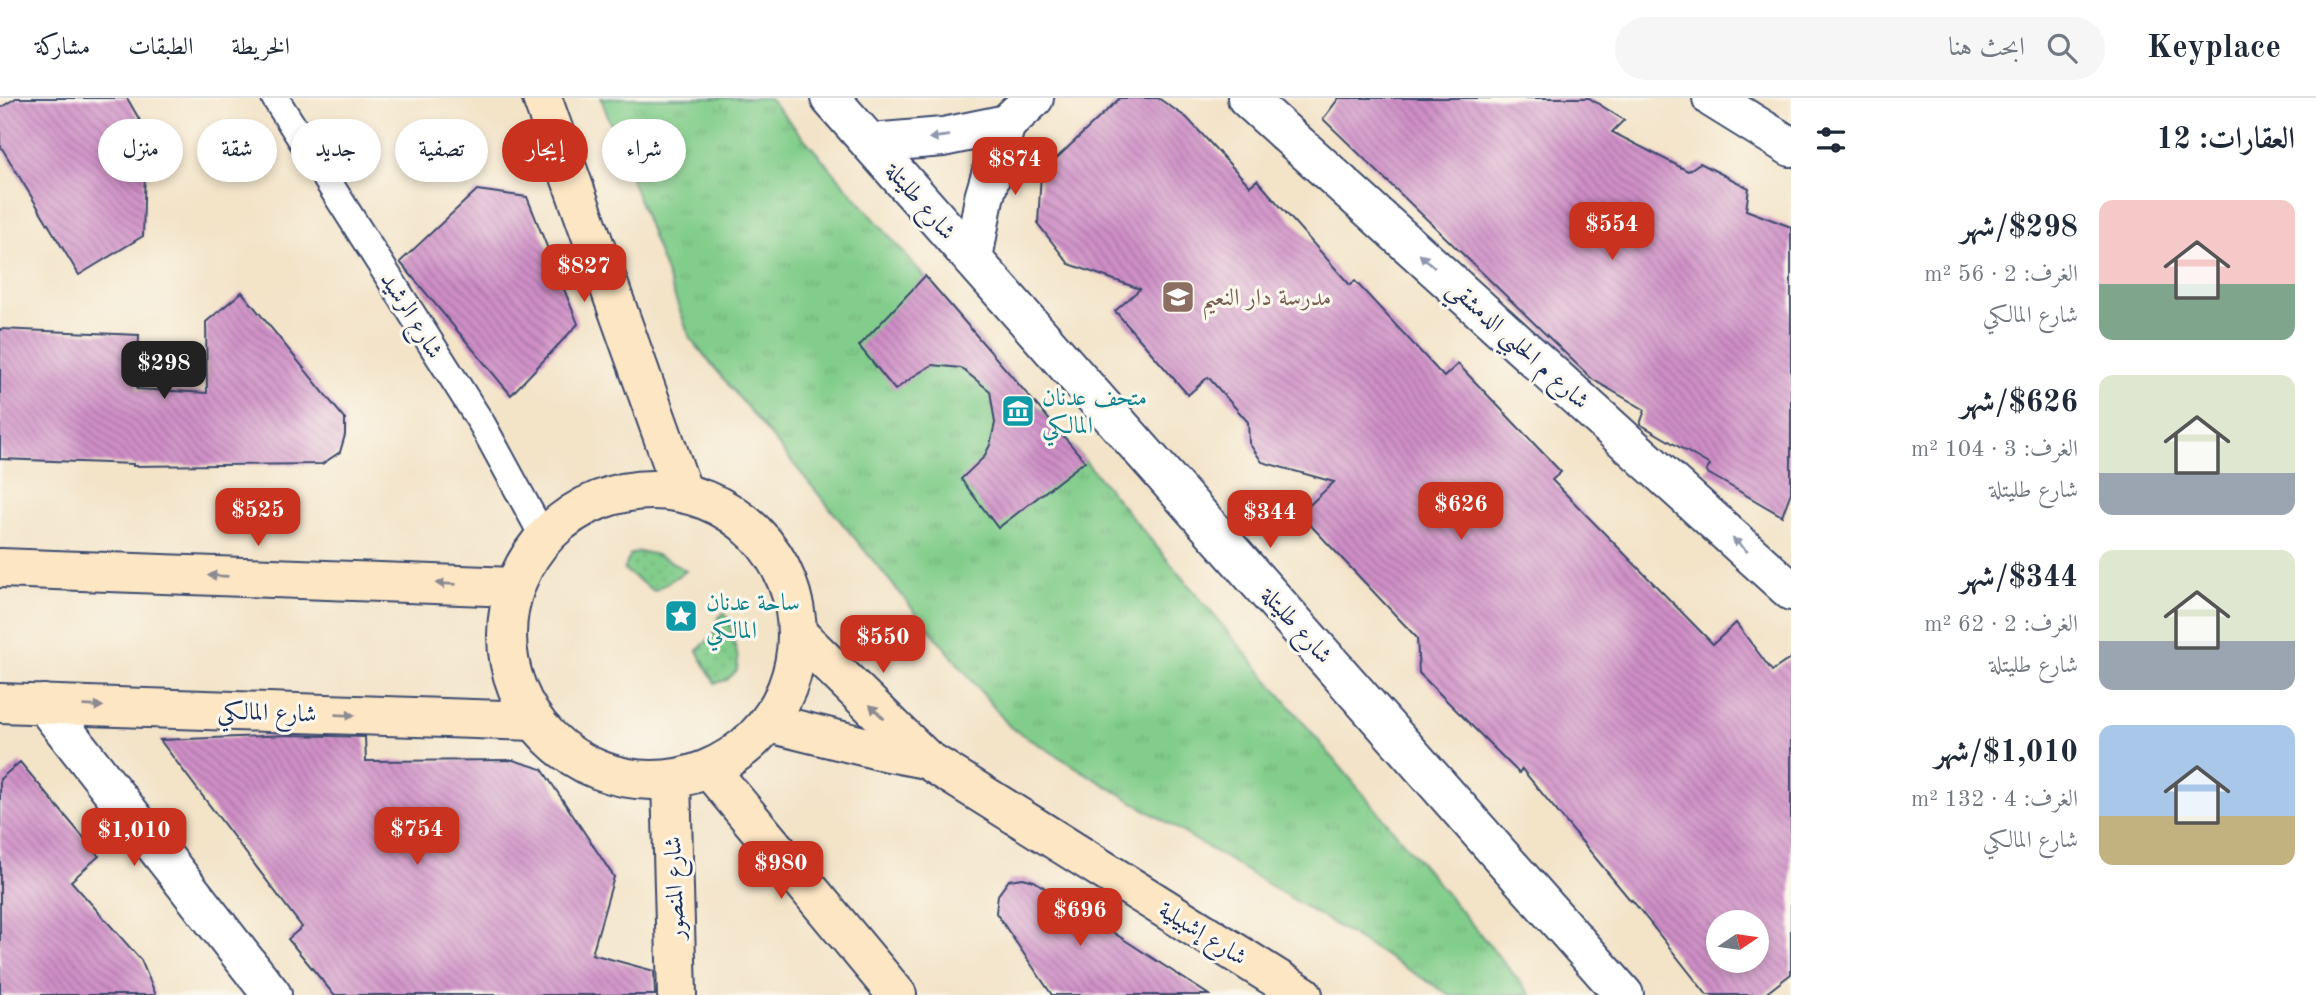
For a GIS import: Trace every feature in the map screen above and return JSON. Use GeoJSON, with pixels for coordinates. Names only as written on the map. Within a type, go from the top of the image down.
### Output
{"type":"FeatureCollection","features":[{"type":"Feature","properties":{"kind":"main road"},"geometry":{"type":"LineString","coordinates":[[542,98],[682,490]]}},
{"type":"Feature","properties":{"kind":"main road"},"geometry":{"type":"LineString","coordinates":[[644,488],[682,490],[713,502],[747,524],[774,555],[791,593],[798,634],[790,681],[769,723],[742,750],[710,769],[671,780],[632,780],[594,769],[561,750],[534,721],[512,680],[505,633],[514,587],[526,560],[543,536],[574,511],[609,494],[644,488]]}},
{"type":"Feature","properties":{"kind":"main road"},"geometry":{"type":"LineString","coordinates":[[0,568],[514,587]]}},
{"type":"Feature","properties":{"kind":"main road"},"geometry":{"type":"LineString","coordinates":[[798,634],[926,759]]}},
{"type":"Feature","properties":{"kind":"main road","name":"شارع المالكي"},"geometry":{"type":"LineString","coordinates":[[0,702],[534,721]]}},
{"type":"Feature","properties":{"kind":"main road"},"geometry":{"type":"LineString","coordinates":[[769,723],[926,759]]}},
{"type":"Feature","properties":{"kind":"main road","name":"شارع إشبيلية"},"geometry":{"type":"LineString","coordinates":[[926,759],[1303,995]]}},
{"type":"Feature","properties":{"kind":"main road"},"geometry":{"type":"LineString","coordinates":[[710,769],[897,995]]}},
{"type":"Feature","properties":{"kind":"main road","name":"شارع المنصور"},"geometry":{"type":"LineString","coordinates":[[671,780],[677,995]]}},
{"type":"Feature","properties":{"kind":"street","name":"شارع طليتلة"},"geometry":{"type":"LineString","coordinates":[[831,98],[1624,995]]}},
{"type":"Feature","properties":{"kind":"street"},"geometry":{"type":"LineString","coordinates":[[973,259],[984,198],[1006,124],[1034,98]]}},
{"type":"Feature","properties":{"kind":"street","name":"شارع م الحلبي الدمشقي"},"geometry":{"type":"LineString","coordinates":[[1247,98],[1791,591]]}},
{"type":"Feature","properties":{"kind":"street"},"geometry":{"type":"LineString","coordinates":[[1712,98],[1791,147]]}},
{"type":"Feature","properties":{"kind":"street"},"geometry":{"type":"LineString","coordinates":[[871,143],[943,137],[1006,124]]}},
{"type":"Feature","properties":{"kind":"street"},"geometry":{"type":"LineString","coordinates":[[44,704],[272,995]]}},
{"type":"Feature","properties":{"kind":"lane","name":"شارع الرشيد"},"geometry":{"type":"LineString","coordinates":[[275,98],[482,424],[543,536]]}},
{"type":"Feature","properties":{"kind":"green space"},"geometry":{"type":"Polygon","coordinates":[[[601,98],[769,98],[1085,461],[1531,995],[1450,995],[1010,727],[690,338],[632,182],[686,182],[686,119],[609,119],[601,98]]]}},
{"type":"Feature","properties":{"kind":"green space"},"geometry":{"type":"Polygon","coordinates":[[[638,552],[658,555],[686,571],[654,591],[624,570],[630,555],[638,552]]]}},
{"type":"Feature","properties":{"kind":"green space"},"geometry":{"type":"Polygon","coordinates":[[[724,613],[728,618],[738,658],[737,670],[727,680],[715,683],[697,651],[713,635],[718,618],[724,613]]]}},
{"type":"Feature","properties":{"kind":"building"},"geometry":{"type":"Polygon","coordinates":[[[16,98],[127,98],[139,119],[98,119],[98,182],[145,182],[143,236],[79,275],[0,145],[0,108],[16,98]]]}},
{"type":"Feature","properties":{"kind":"building"},"geometry":{"type":"Polygon","coordinates":[[[1120,98],[1158,98],[1187,118],[1250,186],[1257,180],[1350,285],[1355,281],[1444,377],[1458,364],[1561,472],[1552,480],[1713,644],[1736,623],[1772,671],[1791,658],[1791,974],[1764,995],[1707,995],[1632,900],[1522,769],[1519,773],[1419,673],[1417,638],[1300,514],[1334,482],[1262,462],[1249,443],[1248,422],[1208,377],[1188,395],[1115,311],[1140,289],[1069,264],[1038,224],[1041,173],[1120,98]]]}},
{"type":"Feature","properties":{"kind":"building"},"geometry":{"type":"Polygon","coordinates":[[[1339,98],[1589,98],[1624,120],[1612,132],[1688,171],[1700,163],[1749,188],[1746,210],[1791,227],[1791,492],[1782,516],[1706,472],[1710,465],[1640,424],[1645,410],[1592,379],[1323,119],[1339,98]]]}},
{"type":"Feature","properties":{"kind":"building"},"geometry":{"type":"Polygon","coordinates":[[[477,190],[527,197],[578,324],[511,395],[400,262],[477,190]]]}},
{"type":"Feature","properties":{"kind":"building","name":"متحف عدنان المالكي"},"geometry":{"type":"Polygon","coordinates":[[[925,276],[1085,461],[998,528],[961,479],[984,457],[990,445],[995,423],[990,391],[961,368],[932,365],[895,390],[859,346],[925,276]]]}},
{"type":"Feature","properties":{"kind":"building"},"geometry":{"type":"Polygon","coordinates":[[[242,292],[345,419],[345,435],[340,452],[322,464],[133,466],[0,459],[0,329],[139,335],[137,389],[207,393],[206,322],[242,292]]]}},
{"type":"Feature","properties":{"kind":"building"},"geometry":{"type":"Polygon","coordinates":[[[289,735],[365,737],[366,761],[513,760],[542,769],[614,877],[592,954],[654,971],[655,995],[334,995],[288,939],[302,927],[160,740],[289,735]]]}},
{"type":"Feature","properties":{"kind":"building"},"geometry":{"type":"Polygon","coordinates":[[[20,762],[99,856],[71,881],[141,960],[156,995],[0,995],[0,779],[20,762]]]}},
{"type":"Feature","properties":{"kind":"building"},"geometry":{"type":"Polygon","coordinates":[[[1023,878],[1034,881],[1209,995],[1052,995],[996,913],[998,895],[1009,880],[1023,878]]]}},
{"type":"Feature","properties":{"kind":"place","name":"مدرسة دار النعيم"},"geometry":{"type":"Point","coordinates":[1178,297]}},
{"type":"Feature","properties":{"kind":"place","name":"متحف عدنان المالكي"},"geometry":{"type":"Point","coordinates":[1018,411]}},
{"type":"Feature","properties":{"kind":"place","name":"ساحة عدنان المالكي"},"geometry":{"type":"Point","coordinates":[681,616]}}]}
